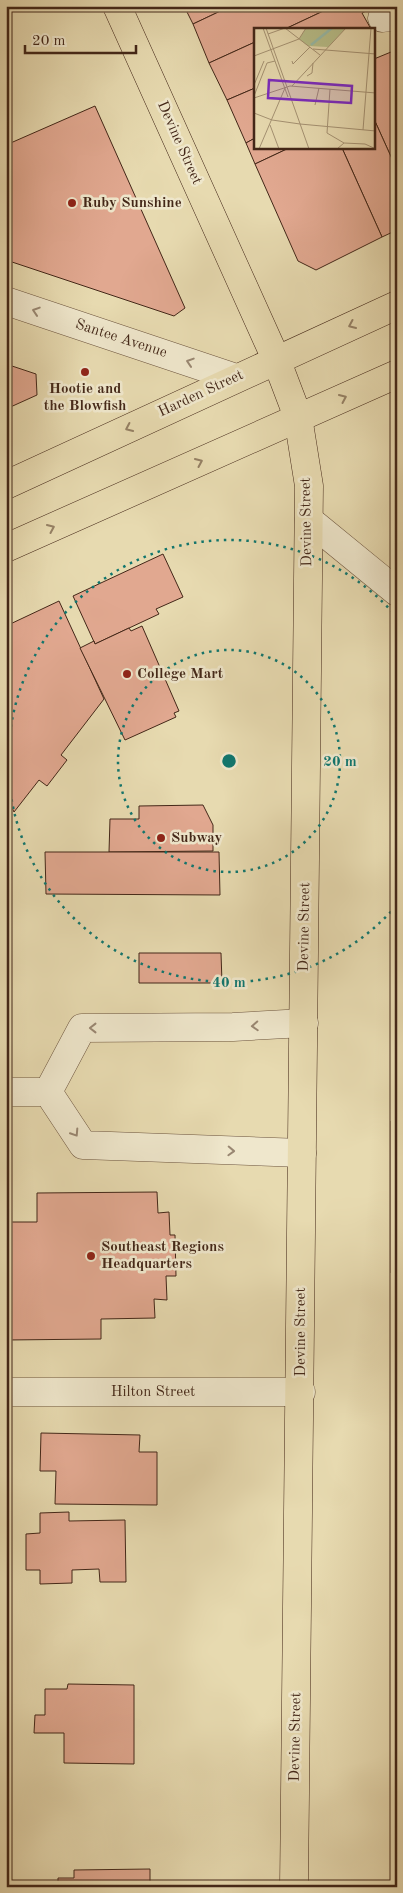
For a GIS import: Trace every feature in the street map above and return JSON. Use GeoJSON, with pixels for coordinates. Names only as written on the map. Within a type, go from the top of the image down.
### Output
{"type":"FeatureCollection","features":[{"type":"Feature","properties":{"kind":"main road","name":"Devine Street"},"geometry":{"type":"LineString","coordinates":[[117,6],[276,359],[298,418],[309,486],[301,1392],[294,1887]]}},
{"type":"Feature","properties":{"kind":"main road","name":"Harden Street"},"geometry":{"type":"LineString","coordinates":[[6,484],[397,305]]}},
{"type":"Feature","properties":{"kind":"main road"},"geometry":{"type":"LineString","coordinates":[[6,548],[397,374]]}},
{"type":"Feature","properties":{"kind":"street","name":"Santee Avenue"},"geometry":{"type":"LineString","coordinates":[[6,301],[236,378]]}},
{"type":"Feature","properties":{"kind":"street"},"geometry":{"type":"LineString","coordinates":[[309,520],[397,592]]}},
{"type":"Feature","properties":{"kind":"street"},"geometry":{"type":"LineString","coordinates":[[48,1092],[82,1028],[233,1027],[304,1024]]}},
{"type":"Feature","properties":{"kind":"street"},"geometry":{"type":"LineString","coordinates":[[6,1092],[48,1092]]}},
{"type":"Feature","properties":{"kind":"street"},"geometry":{"type":"LineString","coordinates":[[48,1092],[83,1144],[302,1153]]}},
{"type":"Feature","properties":{"kind":"street","name":"Hilton Street"},"geometry":{"type":"LineString","coordinates":[[6,1392],[301,1392]]}},
{"type":"Feature","properties":{"kind":"building"},"geometry":{"type":"Polygon","coordinates":[[[184,6],[231,6],[193,24],[184,6]]]}},
{"type":"Feature","properties":{"kind":"building"},"geometry":{"type":"Polygon","coordinates":[[[231,6],[334,6],[287,28],[254,28],[254,42],[209,63],[193,24],[231,6]]]}},
{"type":"Feature","properties":{"kind":"building"},"geometry":{"type":"Polygon","coordinates":[[[334,6],[377,6],[362,13],[370,28],[287,28],[334,6]]]}},
{"type":"Feature","properties":{"kind":"building"},"geometry":{"type":"Polygon","coordinates":[[[254,42],[254,88],[227,100],[209,63],[254,42]]]}},
{"type":"Feature","properties":{"kind":"building"},"geometry":{"type":"Polygon","coordinates":[[[391,52],[397,65],[397,170],[376,123],[376,58],[391,52]]]}},
{"type":"Feature","properties":{"kind":"building"},"geometry":{"type":"Polygon","coordinates":[[[254,88],[254,139],[246,143],[227,100],[254,88]]]}},
{"type":"Feature","properties":{"kind":"building","name":"Ruby Sunshine"},"geometry":{"type":"Polygon","coordinates":[[[95,106],[185,308],[174,316],[6,260],[6,145],[95,106]]]}},
{"type":"Feature","properties":{"kind":"building"},"geometry":{"type":"Polygon","coordinates":[[[376,123],[397,170],[397,230],[382,237],[342,149],[376,149],[376,123]]]}},
{"type":"Feature","properties":{"kind":"building"},"geometry":{"type":"Polygon","coordinates":[[[254,139],[254,149],[287,149],[255,164],[246,143],[254,139]]]}},
{"type":"Feature","properties":{"kind":"building"},"geometry":{"type":"Polygon","coordinates":[[[287,149],[342,149],[382,237],[316,270],[298,261],[255,164],[287,149]]]}},
{"type":"Feature","properties":{"kind":"building"},"geometry":{"type":"Polygon","coordinates":[[[6,364],[36,374],[37,395],[6,409],[6,364]]]}},
{"type":"Feature","properties":{"kind":"building"},"geometry":{"type":"Polygon","coordinates":[[[163,554],[183,597],[156,609],[159,614],[95,644],[73,596],[163,554]]]}},
{"type":"Feature","properties":{"kind":"building"},"geometry":{"type":"Polygon","coordinates":[[[59,601],[104,699],[61,755],[67,760],[47,786],[39,780],[14,812],[6,795],[6,626],[59,601]]]}},
{"type":"Feature","properties":{"kind":"building","name":"College Mart"},"geometry":{"type":"Polygon","coordinates":[[[142,626],[179,711],[174,713],[176,717],[125,740],[80,648],[94,641],[95,644],[129,628],[131,631],[142,626]]]}},
{"type":"Feature","properties":{"kind":"building","name":"Subway"},"geometry":{"type":"Polygon","coordinates":[[[203,805],[213,825],[213,851],[109,852],[110,819],[139,819],[139,806],[203,805]]]}},
{"type":"Feature","properties":{"kind":"building"},"geometry":{"type":"Polygon","coordinates":[[[45,852],[219,852],[220,895],[46,894],[45,852]]]}},
{"type":"Feature","properties":{"kind":"building"},"geometry":{"type":"Polygon","coordinates":[[[139,953],[221,953],[222,983],[139,983],[139,953]]]}},
{"type":"Feature","properties":{"kind":"building"},"geometry":{"type":"Polygon","coordinates":[[[396,1115],[397,1273],[391,1273],[391,1121],[396,1122],[396,1115]]]}},
{"type":"Feature","properties":{"kind":"building","name":"Southeast Regions Headquarters"},"geometry":{"type":"Polygon","coordinates":[[[157,1192],[158,1213],[169,1212],[170,1235],[175,1235],[176,1276],[166,1276],[167,1300],[154,1299],[155,1318],[101,1319],[101,1339],[6,1340],[6,1222],[37,1222],[37,1193],[157,1192]]]}},
{"type":"Feature","properties":{"kind":"building"},"geometry":{"type":"Polygon","coordinates":[[[41,1433],[140,1435],[139,1452],[157,1452],[157,1505],[55,1504],[56,1471],[40,1471],[41,1433]]]}},
{"type":"Feature","properties":{"kind":"building"},"geometry":{"type":"Polygon","coordinates":[[[69,1512],[69,1521],[125,1520],[126,1582],[100,1582],[99,1569],[72,1570],[72,1583],[40,1584],[40,1570],[26,1570],[26,1534],[40,1533],[40,1513],[69,1512]]]}},
{"type":"Feature","properties":{"kind":"building"},"geometry":{"type":"Polygon","coordinates":[[[68,1684],[134,1685],[134,1764],[64,1763],[64,1733],[34,1733],[35,1715],[45,1715],[45,1689],[67,1689],[68,1684]]]}},
{"type":"Feature","properties":{"kind":"building"},"geometry":{"type":"Polygon","coordinates":[[[150,1869],[150,1887],[58,1887],[58,1878],[74,1878],[74,1870],[150,1869]]]}},
{"type":"Feature","properties":{"kind":"place","name":"Ruby Sunshine"},"geometry":{"type":"Point","coordinates":[72,203]}},
{"type":"Feature","properties":{"kind":"place","name":"Hootie and the Blowfish"},"geometry":{"type":"Point","coordinates":[85,372]}},
{"type":"Feature","properties":{"kind":"place","name":"College Mart"},"geometry":{"type":"Point","coordinates":[127,674]}},
{"type":"Feature","properties":{"kind":"place","name":"Subway"},"geometry":{"type":"Point","coordinates":[161,838]}},
{"type":"Feature","properties":{"kind":"place","name":"Southeast Regions Headquarters"},"geometry":{"type":"Point","coordinates":[91,1256]}}]}
